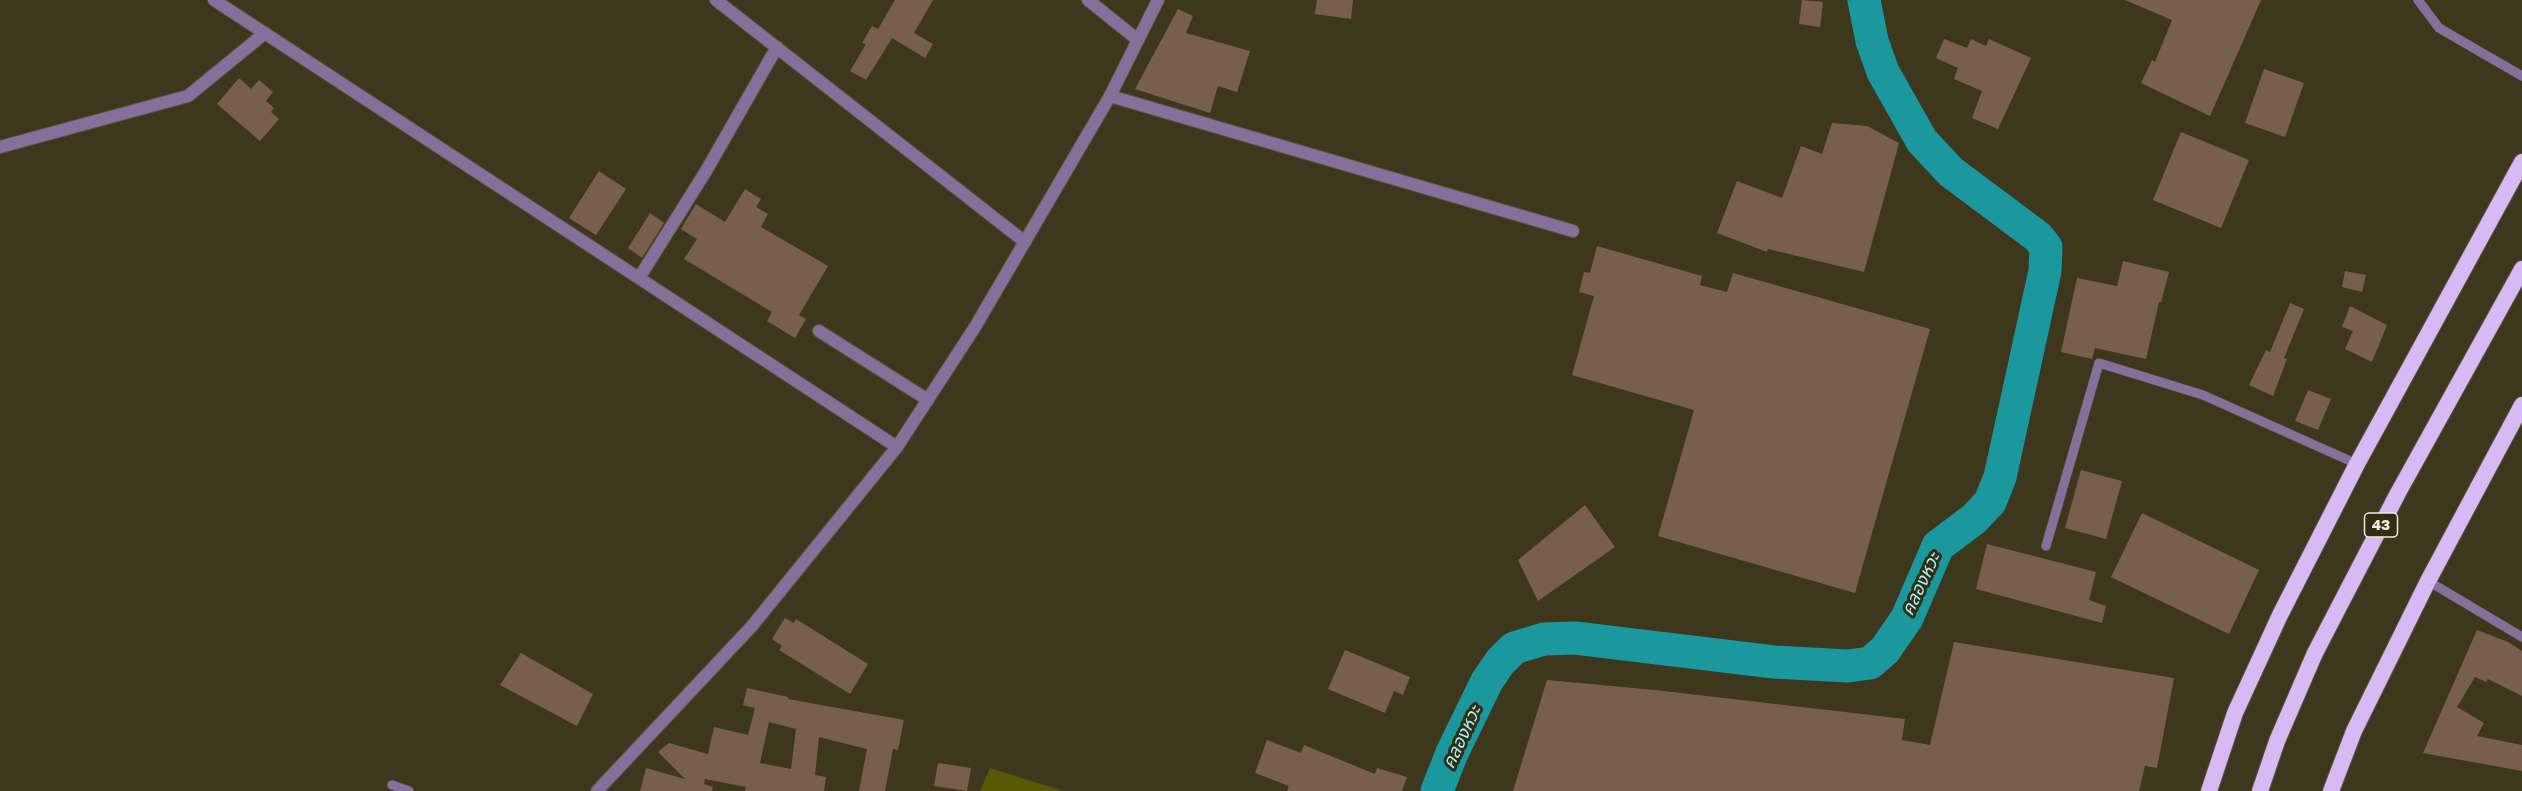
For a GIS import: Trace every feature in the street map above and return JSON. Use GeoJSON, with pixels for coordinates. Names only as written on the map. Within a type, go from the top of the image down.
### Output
{"type":"FeatureCollection","features":[{"type":"Feature","properties":{"kind":"highway"},"geometry":{"type":"LineString","coordinates":[[2210,791],[2235,713],[2280,615],[2357,464],[2522,162]]}},
{"type":"Feature","properties":{"kind":"highway","name":"43"},"geometry":{"type":"LineString","coordinates":[[2260,791],[2277,741],[2315,653],[2397,493],[2522,269]]}},
{"type":"Feature","properties":{"kind":"highway"},"geometry":{"type":"LineString","coordinates":[[2331,791],[2354,731],[2428,581],[2522,405]]}},
{"type":"Feature","properties":{"kind":"street"},"geometry":{"type":"LineString","coordinates":[[214,0],[897,447]]}},
{"type":"Feature","properties":{"kind":"street"},"geometry":{"type":"LineString","coordinates":[[716,0],[1025,242]]}},
{"type":"Feature","properties":{"kind":"street"},"geometry":{"type":"LineString","coordinates":[[1088,0],[1138,40]]}},
{"type":"Feature","properties":{"kind":"street"},"geometry":{"type":"LineString","coordinates":[[597,791],[752,626],[897,447],[975,327],[1025,242],[1110,96],[1158,0]]}},
{"type":"Feature","properties":{"kind":"street"},"geometry":{"type":"LineString","coordinates":[[0,147],[188,96],[265,33]]}},
{"type":"Feature","properties":{"kind":"street"},"geometry":{"type":"LineString","coordinates":[[639,278],[706,171],[777,47]]}},
{"type":"Feature","properties":{"kind":"street"},"geometry":{"type":"LineString","coordinates":[[1110,96],[1573,231]]}},
{"type":"Feature","properties":{"kind":"street"},"geometry":{"type":"LineString","coordinates":[[819,331],[928,400]]}},
{"type":"Feature","properties":{"kind":"lane"},"geometry":{"type":"LineString","coordinates":[[2418,0],[2439,28],[2522,76]]}},
{"type":"Feature","properties":{"kind":"lane"},"geometry":{"type":"LineString","coordinates":[[2046,546],[2099,363],[2203,394],[2357,464]]}},
{"type":"Feature","properties":{"kind":"lane"},"geometry":{"type":"LineString","coordinates":[[2428,581],[2522,637]]}},
{"type":"Feature","properties":{"kind":"lane"},"geometry":{"type":"LineString","coordinates":[[392,785],[409,791]]}},
{"type":"Feature","properties":{"kind":"shaded area"},"geometry":{"type":"Polygon","coordinates":[[[990,768],[1063,791],[980,791],[990,768]]]}},
{"type":"Feature","properties":{"kind":"building"},"geometry":{"type":"Polygon","coordinates":[[[895,0],[933,0],[914,33],[933,44],[925,58],[892,38],[866,80],[850,71],[866,44],[862,43],[872,26],[878,29],[895,0]]]}},
{"type":"Feature","properties":{"kind":"building"},"geometry":{"type":"Polygon","coordinates":[[[1317,0],[1353,0],[1351,19],[1315,14],[1317,0]]]}},
{"type":"Feature","properties":{"kind":"building"},"geometry":{"type":"Polygon","coordinates":[[[1802,0],[1823,2],[1820,27],[1799,24],[1802,0]]]}},
{"type":"Feature","properties":{"kind":"building"},"geometry":{"type":"Polygon","coordinates":[[[2125,0],[2261,0],[2210,116],[2141,83],[2152,60],[2155,62],[2172,20],[2125,0]]]}},
{"type":"Feature","properties":{"kind":"building"},"geometry":{"type":"Polygon","coordinates":[[[1178,9],[1193,16],[1186,33],[1250,51],[1237,92],[1218,86],[1210,113],[1135,89],[1178,9]]]}},
{"type":"Feature","properties":{"kind":"building"},"geometry":{"type":"Polygon","coordinates":[[[1944,39],[1967,48],[1971,39],[1986,46],[1989,39],[2031,58],[1998,129],[1972,118],[1982,91],[1954,79],[1958,68],[1936,58],[1944,39]]]}},
{"type":"Feature","properties":{"kind":"building"},"geometry":{"type":"Polygon","coordinates":[[[2264,69],[2304,83],[2285,137],[2245,123],[2264,69]]]}},
{"type":"Feature","properties":{"kind":"building"},"geometry":{"type":"Polygon","coordinates":[[[239,78],[251,89],[259,80],[273,92],[266,101],[274,108],[271,112],[279,119],[260,141],[217,104],[239,78]]]}},
{"type":"Feature","properties":{"kind":"building"},"geometry":{"type":"Polygon","coordinates":[[[1832,123],[1867,126],[1899,143],[1864,272],[1768,249],[1767,252],[1717,233],[1737,181],[1782,198],[1801,146],[1822,154],[1832,123]]]}},
{"type":"Feature","properties":{"kind":"building"},"geometry":{"type":"Polygon","coordinates":[[[2181,132],[2249,160],[2221,228],[2153,200],[2181,132]]]}},
{"type":"Feature","properties":{"kind":"building"},"geometry":{"type":"Polygon","coordinates":[[[599,171],[626,189],[596,235],[569,218],[599,171]]]}},
{"type":"Feature","properties":{"kind":"building"},"geometry":{"type":"Polygon","coordinates":[[[745,189],[761,199],[756,207],[768,214],[761,227],[828,266],[799,315],[806,319],[795,338],[767,321],[772,312],[684,259],[697,239],[681,229],[696,204],[725,222],[745,189]]]}},
{"type":"Feature","properties":{"kind":"building"},"geometry":{"type":"Polygon","coordinates":[[[650,213],[664,223],[642,258],[628,248],[650,213]]]}},
{"type":"Feature","properties":{"kind":"building"},"geometry":{"type":"Polygon","coordinates":[[[1597,246],[1702,276],[1700,285],[1727,292],[1733,273],[1930,329],[1855,593],[1658,536],[1694,410],[1572,375],[1594,296],[1579,292],[1584,272],[1590,273],[1597,246]]]}},
{"type":"Feature","properties":{"kind":"building"},"geometry":{"type":"Polygon","coordinates":[[[2123,261],[2169,272],[2161,302],[2159,302],[2146,359],[2095,348],[2092,359],[2061,352],[2077,278],[2117,286],[2123,261]]]}},
{"type":"Feature","properties":{"kind":"building"},"geometry":{"type":"Polygon","coordinates":[[[2345,271],[2366,275],[2362,292],[2342,287],[2345,271]]]}},
{"type":"Feature","properties":{"kind":"building"},"geometry":{"type":"Polygon","coordinates":[[[2290,303],[2304,309],[2284,358],[2287,359],[2273,396],[2249,385],[2266,350],[2270,352],[2290,303]]]}},
{"type":"Feature","properties":{"kind":"building"},"geometry":{"type":"Polygon","coordinates":[[[2350,306],[2387,325],[2372,362],[2345,349],[2353,331],[2342,327],[2350,306]]]}},
{"type":"Feature","properties":{"kind":"building"},"geometry":{"type":"Polygon","coordinates":[[[2308,390],[2331,399],[2318,430],[2295,421],[2308,390]]]}},
{"type":"Feature","properties":{"kind":"building"},"geometry":{"type":"Polygon","coordinates":[[[2081,470],[2122,481],[2106,539],[2065,528],[2081,470]]]}},
{"type":"Feature","properties":{"kind":"building"},"geometry":{"type":"Polygon","coordinates":[[[1585,505],[1615,547],[1538,601],[1518,560],[1585,505]]]}},
{"type":"Feature","properties":{"kind":"building"},"geometry":{"type":"Polygon","coordinates":[[[2142,513],[2259,570],[2229,634],[2111,577],[2142,513]]]}},
{"type":"Feature","properties":{"kind":"building"},"geometry":{"type":"Polygon","coordinates":[[[1987,544],[2096,572],[2089,600],[2106,606],[2102,623],[1976,589],[1987,544]]]}},
{"type":"Feature","properties":{"kind":"building"},"geometry":{"type":"Polygon","coordinates":[[[785,618],[794,623],[796,619],[868,664],[850,694],[779,650],[782,646],[772,639],[785,618]]]}},
{"type":"Feature","properties":{"kind":"building"},"geometry":{"type":"Polygon","coordinates":[[[2477,630],[2508,642],[2522,651],[2522,696],[2488,679],[2486,682],[2475,677],[2457,707],[2484,723],[2477,736],[2522,745],[2522,771],[2423,753],[2477,630]]]}},
{"type":"Feature","properties":{"kind":"building"},"geometry":{"type":"Polygon","coordinates":[[[1954,642],[2174,678],[2157,768],[2145,766],[2139,791],[1513,791],[1547,680],[1905,719],[1902,740],[1930,745],[1954,642]]]}},
{"type":"Feature","properties":{"kind":"building"},"geometry":{"type":"Polygon","coordinates":[[[1345,650],[1410,677],[1403,695],[1394,691],[1385,713],[1328,689],[1345,650]]]}},
{"type":"Feature","properties":{"kind":"building"},"geometry":{"type":"Polygon","coordinates":[[[521,653],[593,694],[577,726],[500,685],[521,653]]]}},
{"type":"Feature","properties":{"kind":"building"},"geometry":{"type":"Polygon","coordinates":[[[747,688],[788,697],[788,699],[904,720],[898,750],[893,749],[885,791],[859,791],[867,749],[819,737],[815,775],[826,777],[824,791],[745,791],[746,787],[705,779],[704,784],[713,787],[712,791],[640,791],[646,768],[685,779],[658,752],[669,743],[708,754],[714,727],[748,735],[755,708],[743,705],[747,688]],[[769,722],[760,763],[791,769],[796,729],[769,722]]]}},
{"type":"Feature","properties":{"kind":"building"},"geometry":{"type":"Polygon","coordinates":[[[1267,740],[1301,753],[1304,745],[1375,774],[1377,768],[1407,777],[1402,791],[1287,791],[1289,786],[1255,773],[1267,740]]]}},
{"type":"Feature","properties":{"kind":"building"},"geometry":{"type":"Polygon","coordinates":[[[938,763],[971,768],[967,791],[934,786],[938,763]]]}},
{"type":"Feature","properties":{"kind":"waterway","name":"คลองหวะ"},"geometry":{"type":"LineString","coordinates":[[1437,791],[1452,753],[1487,681],[1500,662],[1514,648],[1544,639],[1575,638],[1774,662],[1848,666],[1870,663],[1885,650],[1907,618],[1938,546],[1974,519],[1990,502],[2000,477],[2045,271],[2046,247],[2038,237],[1951,172],[1922,141],[1883,72],[1872,41],[1864,0]]}}]}
